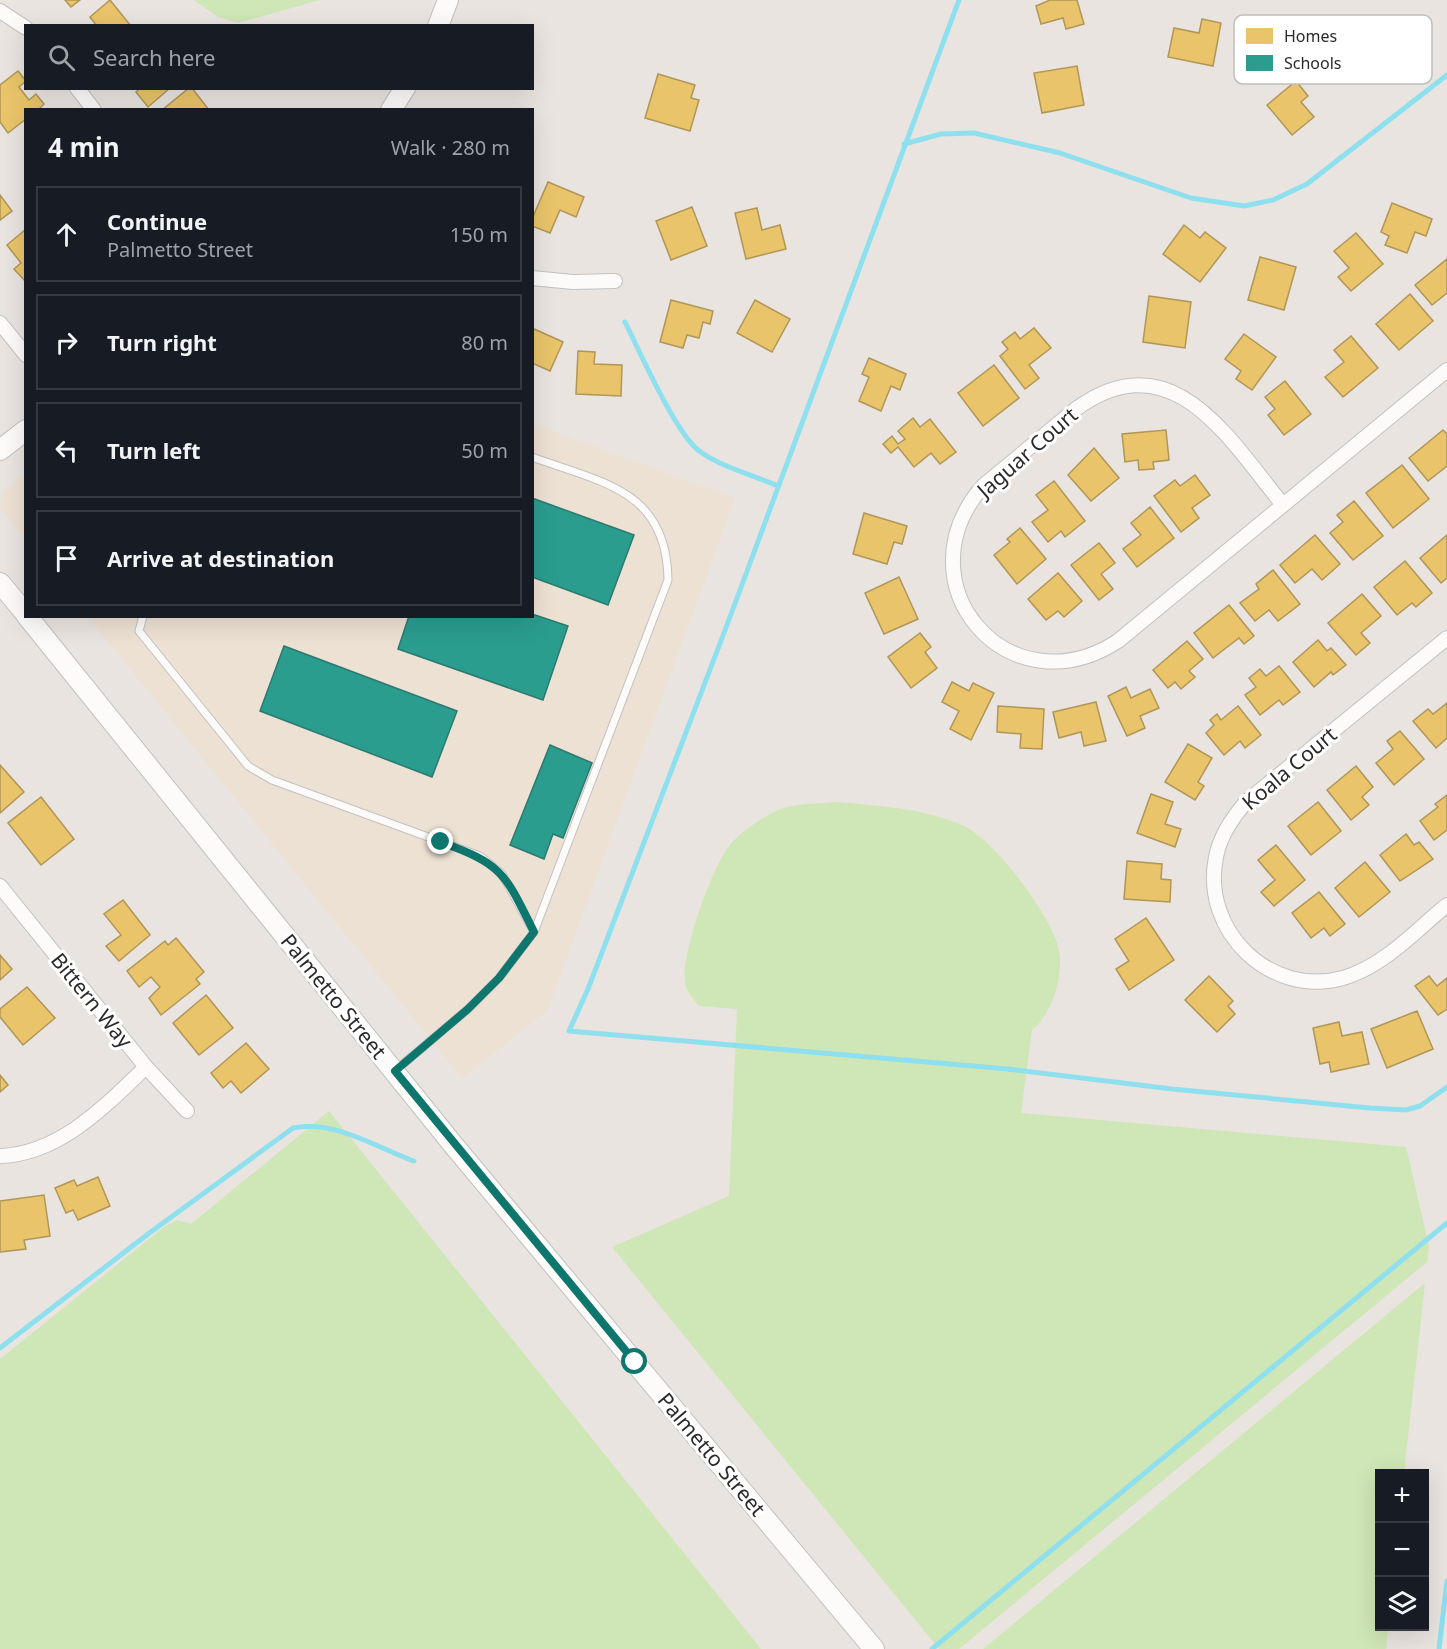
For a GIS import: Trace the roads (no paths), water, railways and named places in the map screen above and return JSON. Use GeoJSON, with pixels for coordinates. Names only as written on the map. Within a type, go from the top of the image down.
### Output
{"type":"FeatureCollection","features":[{"type":"Feature","properties":{"kind":"main road"},"geometry":{"type":"LineString","coordinates":[[439,24],[448,0]]}},
{"type":"Feature","properties":{"kind":"main road"},"geometry":{"type":"LineString","coordinates":[[392,108],[404,90]]}},
{"type":"Feature","properties":{"kind":"main road"},"geometry":{"type":"LineString","coordinates":[[0,450],[24,432]]}},
{"type":"Feature","properties":{"kind":"main road","name":"Palmetto Street"},"geometry":{"type":"LineString","coordinates":[[0,583],[24,613]]}},
{"type":"Feature","properties":{"kind":"main road","name":"Palmetto Street"},"geometry":{"type":"LineString","coordinates":[[28,618],[395,1071],[874,1649]]}},
{"type":"Feature","properties":{"kind":"street"},"geometry":{"type":"LineString","coordinates":[[0,11],[24,27]]}},
{"type":"Feature","properties":{"kind":"street"},"geometry":{"type":"LineString","coordinates":[[79,90],[92,108]]}},
{"type":"Feature","properties":{"kind":"street"},"geometry":{"type":"LineString","coordinates":[[534,278],[573,282],[615,281]]}},
{"type":"Feature","properties":{"kind":"street"},"geometry":{"type":"LineString","coordinates":[[0,323],[24,353]]}},
{"type":"Feature","properties":{"kind":"street","name":"Jaguar Court"},"geometry":{"type":"LineString","coordinates":[[1284,505],[1214,420],[1191,400],[1177,393],[1147,386],[1116,388],[1088,400],[983,486],[972,498],[957,526],[954,542],[952,558],[957,591],[971,620],[981,632],[1005,650],[1026,658],[1048,662],[1092,655],[1118,640],[1284,505],[1447,370]]}},
{"type":"Feature","properties":{"kind":"street","name":"Koala Court"},"geometry":{"type":"LineString","coordinates":[[1447,638],[1246,802],[1227,827],[1220,841],[1214,872],[1219,910],[1238,944],[1272,972],[1300,980],[1329,981],[1363,970],[1447,905]]}},
{"type":"Feature","properties":{"kind":"street","name":"Bittern Way"},"geometry":{"type":"LineString","coordinates":[[0,886],[147,1067],[187,1111]]}},
{"type":"Feature","properties":{"kind":"street"},"geometry":{"type":"LineString","coordinates":[[0,1156],[26,1154],[51,1144],[105,1104],[147,1067]]}},
{"type":"Feature","properties":{"kind":"lane"},"geometry":{"type":"LineString","coordinates":[[395,1071],[468,1009],[499,978],[534,932],[669,580],[668,560],[658,528],[639,502],[616,488],[534,458]]}},
{"type":"Feature","properties":{"kind":"lane"},"geometry":{"type":"LineString","coordinates":[[142,618],[139,631],[248,766],[272,780],[480,856],[502,874],[534,932]]}},
{"type":"Feature","properties":{"kind":"waterway"},"geometry":{"type":"LineString","coordinates":[[959,0],[727,625],[588,989],[569,1031],[1008,1069],[1172,1089],[1370,1108],[1406,1110],[1420,1106],[1447,1087]]}},
{"type":"Feature","properties":{"kind":"waterway"},"geometry":{"type":"LineString","coordinates":[[904,144],[941,134],[974,133],[1060,153],[1191,198],[1244,206],[1273,200],[1307,184],[1447,75]]}},
{"type":"Feature","properties":{"kind":"waterway"},"geometry":{"type":"LineString","coordinates":[[625,322],[668,409],[698,450],[716,461],[778,486]]}},
{"type":"Feature","properties":{"kind":"waterway"},"geometry":{"type":"LineString","coordinates":[[0,1348],[148,1234],[293,1128],[325,1128],[340,1131],[414,1161]]}},
{"type":"Feature","properties":{"kind":"waterway"},"geometry":{"type":"LineString","coordinates":[[932,1649],[1447,1223]]}},
{"type":"Feature","properties":{"kind":"waterway"},"geometry":{"type":"LineString","coordinates":[[1439,1649],[1447,1581]]}}]}
